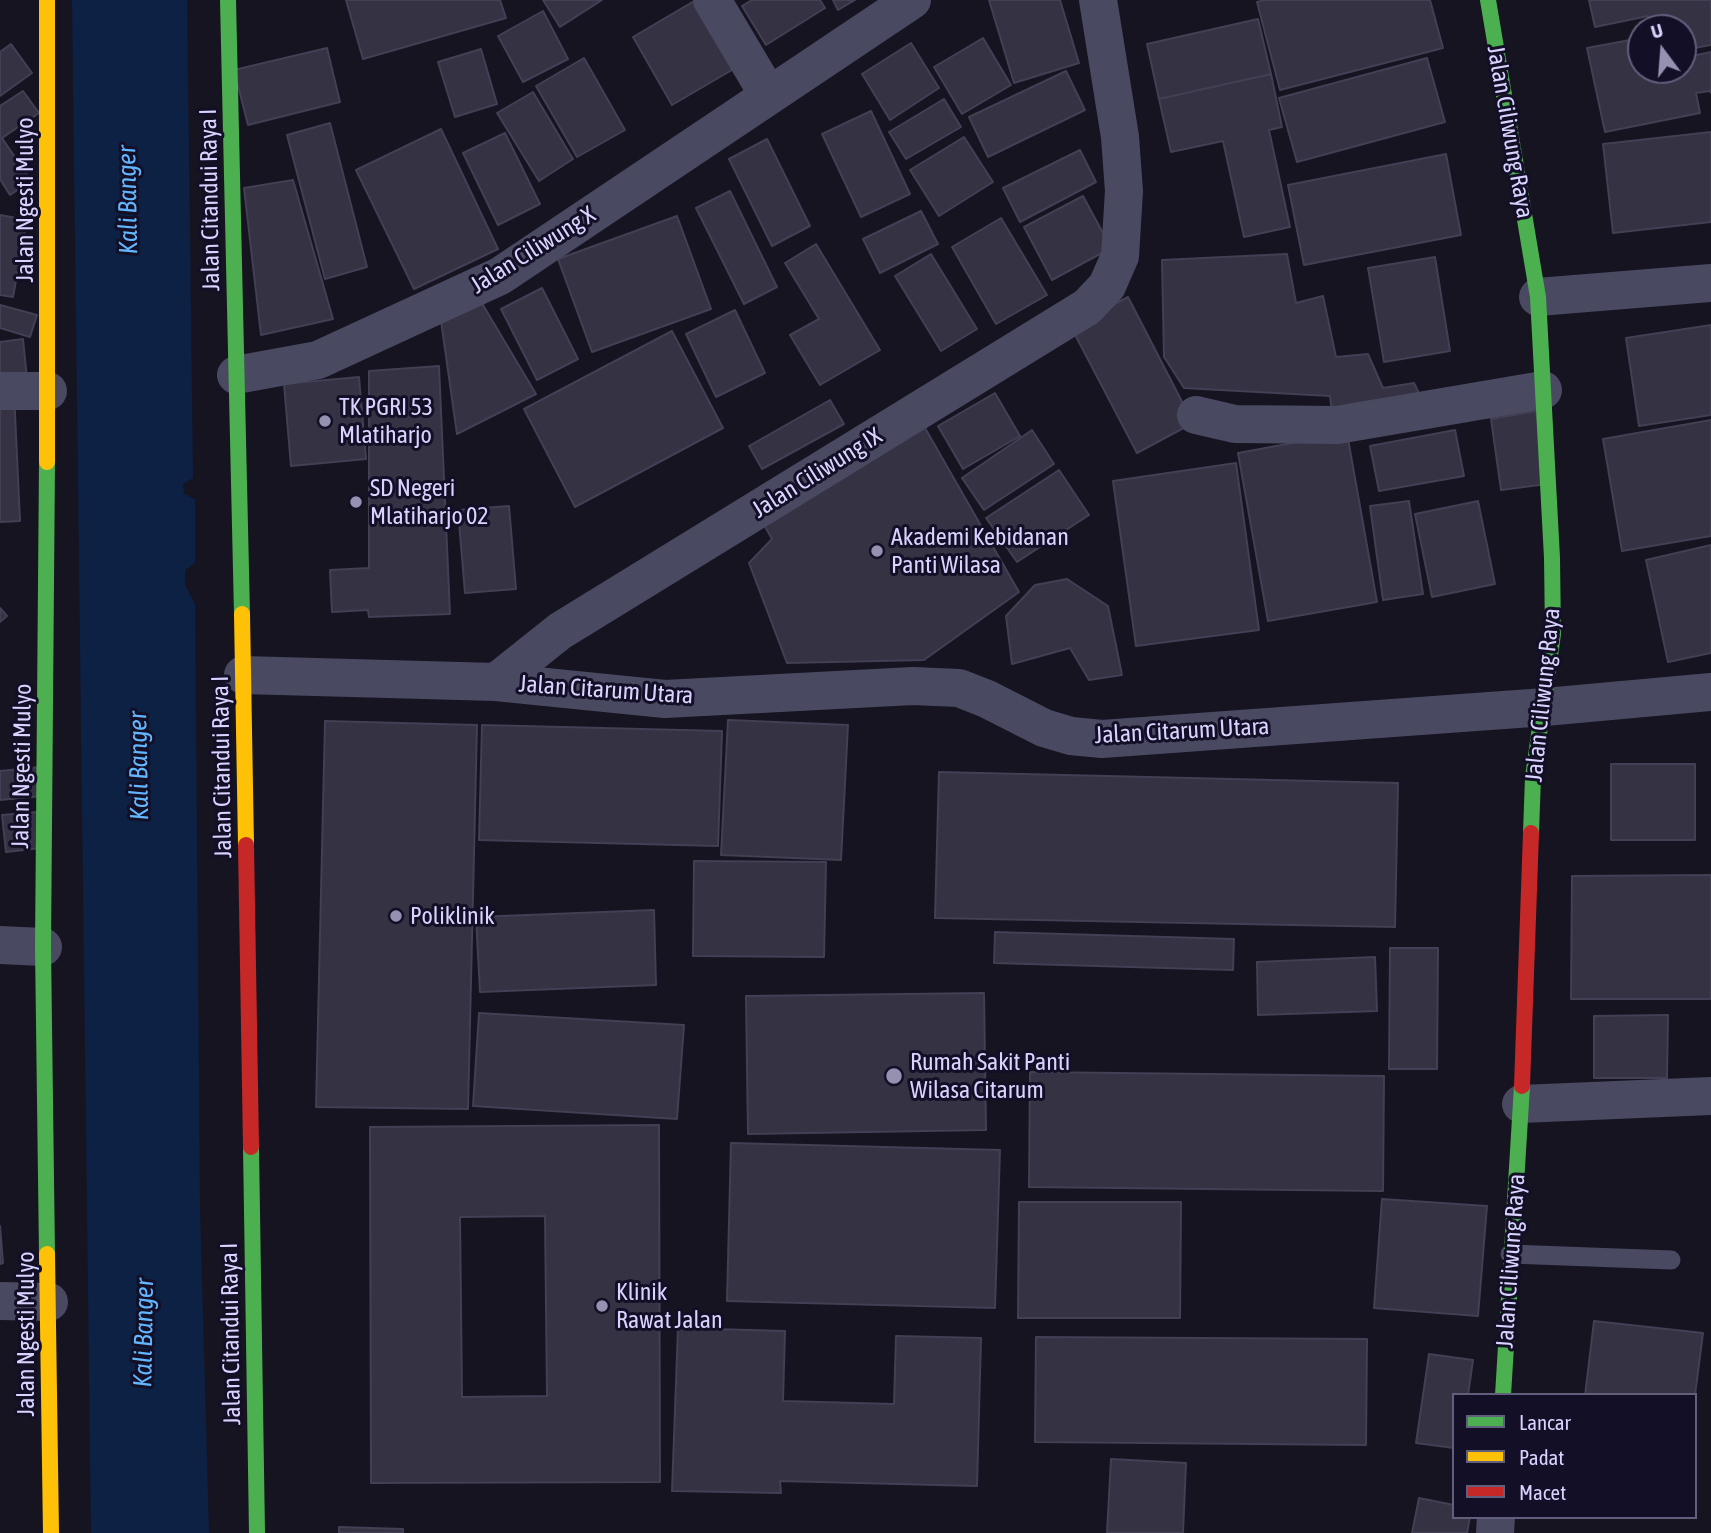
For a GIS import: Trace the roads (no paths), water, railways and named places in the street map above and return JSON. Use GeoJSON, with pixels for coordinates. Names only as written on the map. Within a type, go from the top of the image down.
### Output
{"type":"FeatureCollection","features":[{"type":"Feature","properties":{"kind":"street","name":"Jalan Ngesti Mulyo"},"geometry":{"type":"LineString","coordinates":[[47,0],[48,391],[43,947],[51,1533]]}},
{"type":"Feature","properties":{"kind":"street","name":"Jalan Citandui Raya I"},"geometry":{"type":"LineString","coordinates":[[228,0],[243,675],[257,1533]]}},
{"type":"Feature","properties":{"kind":"street"},"geometry":{"type":"LineString","coordinates":[[712,0],[769,96]]}},
{"type":"Feature","properties":{"kind":"street","name":"Jalan Ciliwung X"},"geometry":{"type":"LineString","coordinates":[[236,375],[318,360],[500,276],[912,0]]}},
{"type":"Feature","properties":{"kind":"street","name":"Jalan Ciliwung IX"},"geometry":{"type":"LineString","coordinates":[[496,682],[560,631],[1087,307],[1107,286],[1120,256],[1124,191],[1120,137],[1098,0]]}},
{"type":"Feature","properties":{"kind":"street","name":"Jalan Ciliwung Raya"},"geometry":{"type":"LineString","coordinates":[[1488,0],[1538,297],[1552,558],[1553,634],[1545,707],[1533,777],[1521,1104],[1503,1393]]}},
{"type":"Feature","properties":{"kind":"street"},"geometry":{"type":"LineString","coordinates":[[1538,297],[1711,283]]}},
{"type":"Feature","properties":{"kind":"street"},"geometry":{"type":"LineString","coordinates":[[1196,415],[1235,424],[1337,425],[1543,390]]}},
{"type":"Feature","properties":{"kind":"street"},"geometry":{"type":"LineString","coordinates":[[0,391],[48,391]]}},
{"type":"Feature","properties":{"kind":"street"},"geometry":{"type":"LineString","coordinates":[[243,675],[496,682]]}},
{"type":"Feature","properties":{"kind":"street","name":"Jalan Citarum Utara"},"geometry":{"type":"LineString","coordinates":[[496,682],[665,699],[913,686],[959,688],[1044,728],[1071,736],[1102,739],[1545,707],[1711,692]]}},
{"type":"Feature","properties":{"kind":"street"},"geometry":{"type":"LineString","coordinates":[[0,945],[43,947]]}},
{"type":"Feature","properties":{"kind":"street"},"geometry":{"type":"LineString","coordinates":[[1521,1104],[1711,1096]]}},
{"type":"Feature","properties":{"kind":"street"},"geometry":{"type":"LineString","coordinates":[[0,1301],[49,1302]]}},
{"type":"Feature","properties":{"kind":"lane"},"geometry":{"type":"LineString","coordinates":[[1510,1254],[1671,1260]]}},
{"type":"Feature","properties":{"kind":"water","name":"Kali Banger"},"geometry":{"type":"Polygon","coordinates":[[[72,0],[187,0],[193,478],[183,484],[184,494],[195,499],[195,563],[185,570],[185,585],[195,604],[200,1208],[209,1533],[91,1533],[72,0]]]}},
{"type":"Feature","properties":{"kind":"place","name":"TK PGRI 53 Mlatiharjo"},"geometry":{"type":"Point","coordinates":[325,421]}},
{"type":"Feature","properties":{"kind":"place","name":"SD Negeri Mlatiharjo 02"},"geometry":{"type":"Point","coordinates":[356,502]}},
{"type":"Feature","properties":{"kind":"place","name":"Akademi Kebidanan Panti Wilasa"},"geometry":{"type":"Point","coordinates":[877,551]}},
{"type":"Feature","properties":{"kind":"place","name":"Poliklinik"},"geometry":{"type":"Point","coordinates":[396,916]}},
{"type":"Feature","properties":{"kind":"place","name":"Rumah Sakit Panti Wilasa Citarum"},"geometry":{"type":"Point","coordinates":[894,1076]}},
{"type":"Feature","properties":{"kind":"place","name":"Klinik Rawat Jalan"},"geometry":{"type":"Point","coordinates":[602,1306]}}]}
